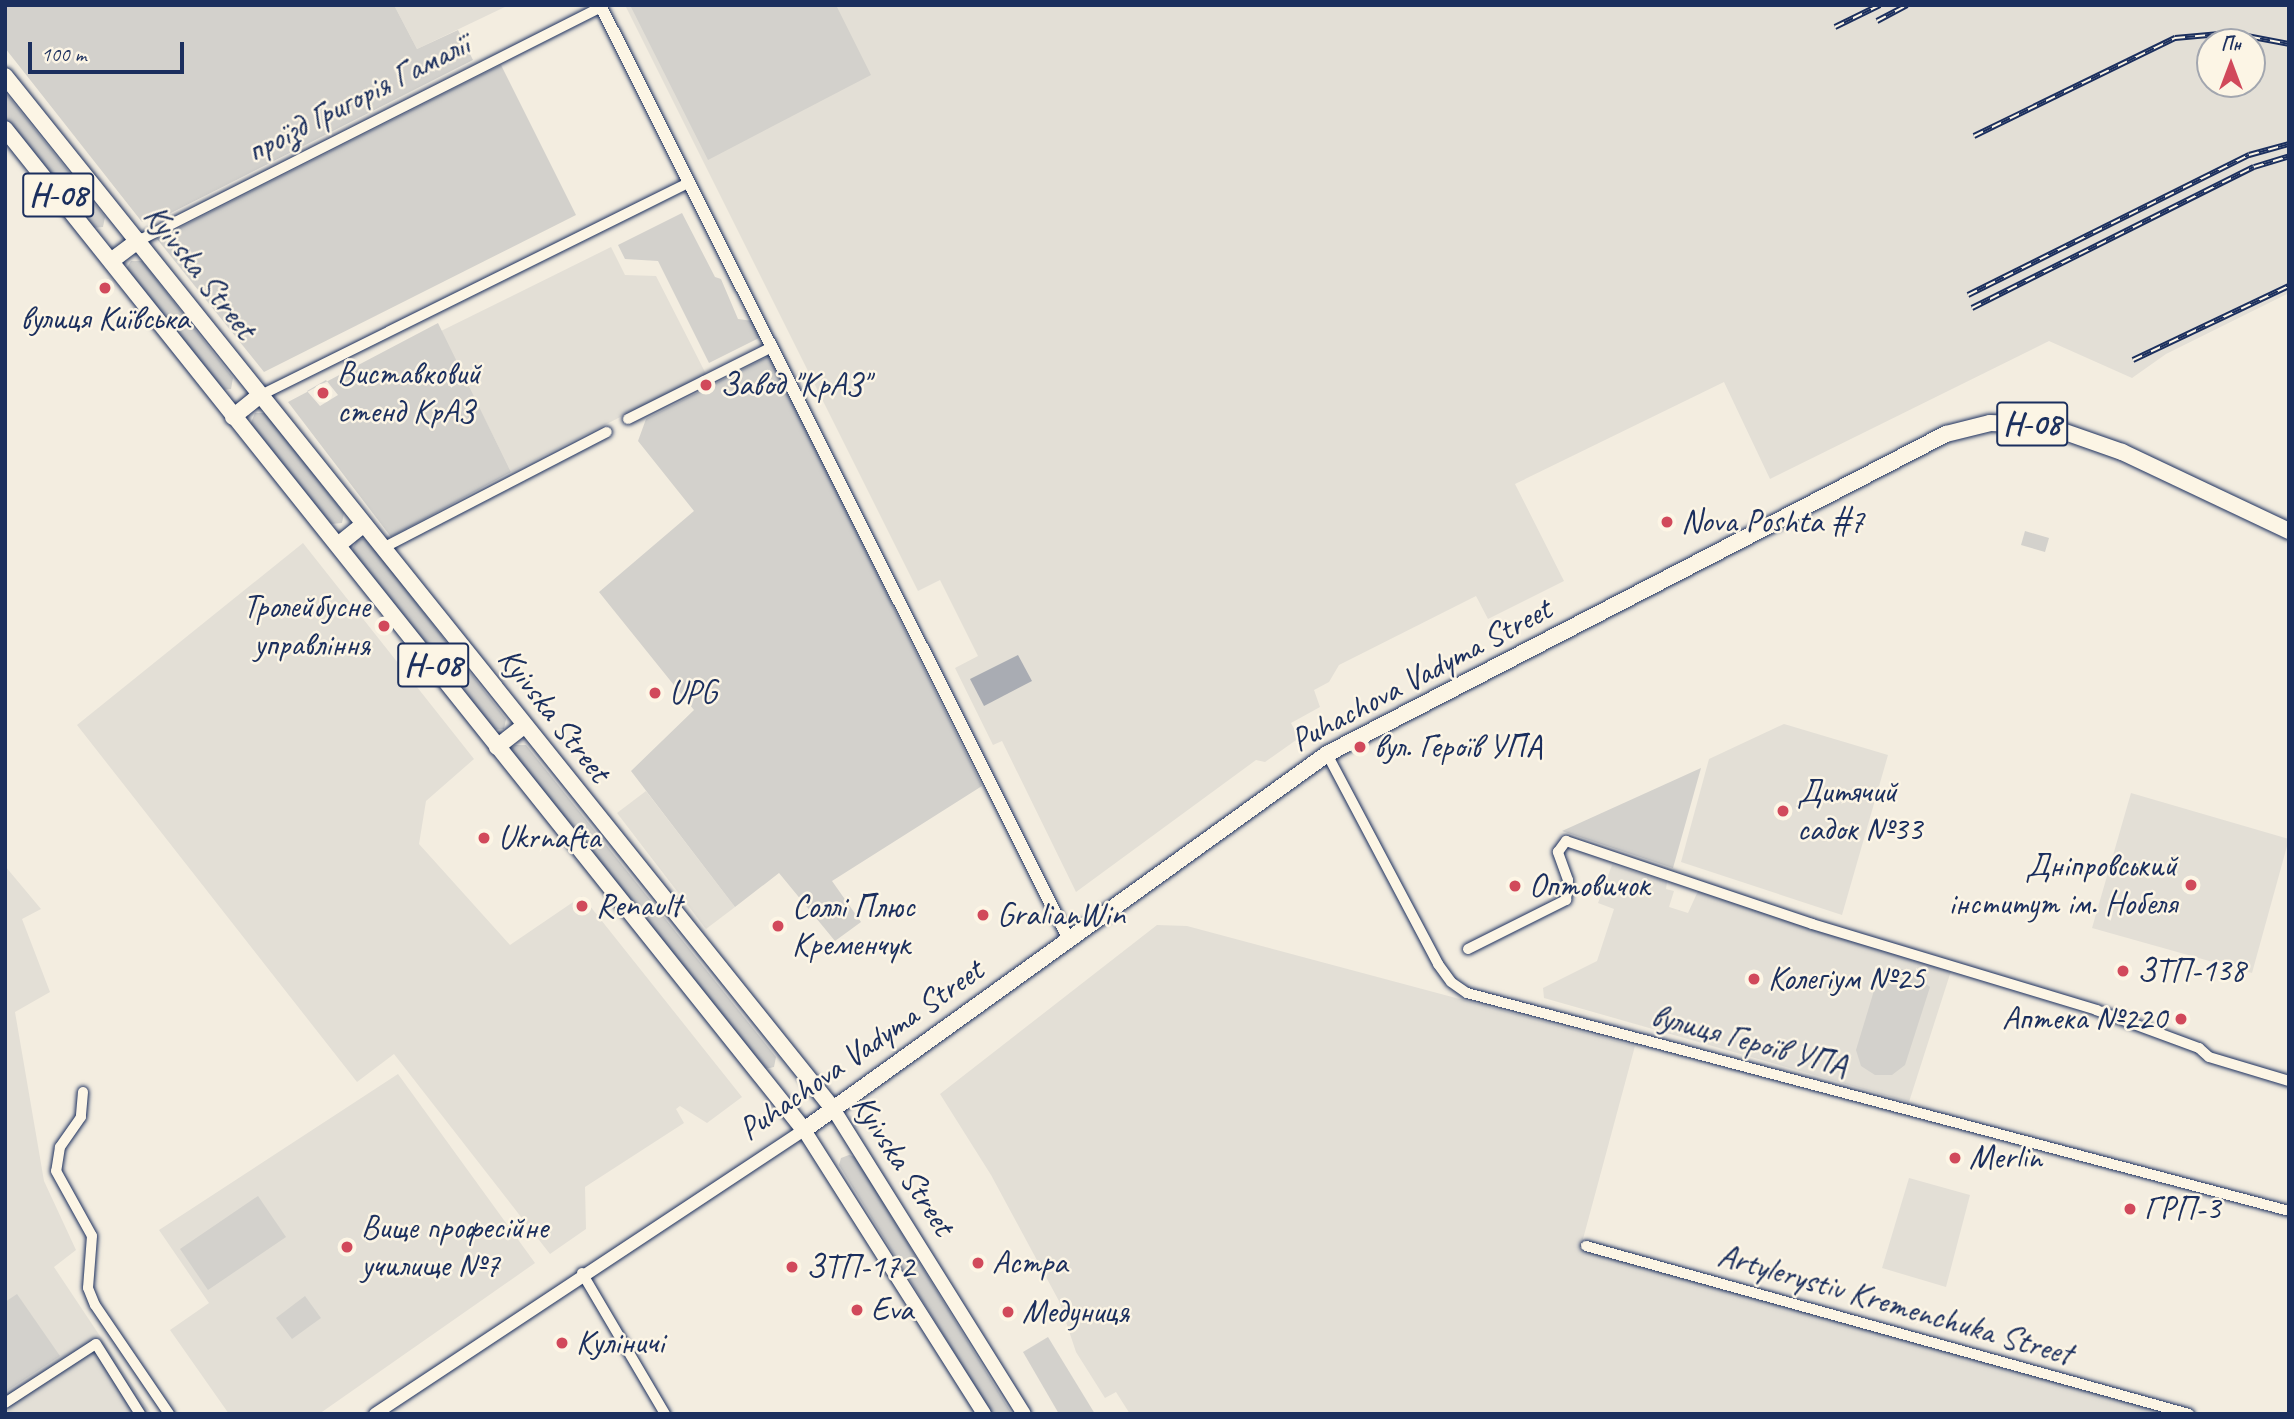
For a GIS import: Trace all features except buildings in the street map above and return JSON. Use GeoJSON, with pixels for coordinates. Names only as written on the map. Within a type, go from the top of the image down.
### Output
{"type":"FeatureCollection","features":[{"type":"Feature","properties":{"kind":"main road","name":"Kyivska Street"},"geometry":{"type":"LineString","coordinates":[[5,76],[834,1110],[1024,1414]]}},
{"type":"Feature","properties":{"kind":"main road","name":"Kyivska Street"},"geometry":{"type":"LineString","coordinates":[[5,130],[804,1130],[985,1414]]}},
{"type":"Feature","properties":{"kind":"main road"},"geometry":{"type":"LineString","coordinates":[[111,261],[138,241]]}},
{"type":"Feature","properties":{"kind":"main road"},"geometry":{"type":"LineString","coordinates":[[233,417],[259,396]]}},
{"type":"Feature","properties":{"kind":"main road","name":"Puhachova Vadyma Street"},"geometry":{"type":"LineString","coordinates":[[804,1130],[1327,754],[1924,445],[1964,429],[1990,423],[2045,425],[2083,435],[2289,531]]}},
{"type":"Feature","properties":{"kind":"main road"},"geometry":{"type":"LineString","coordinates":[[338,545],[364,524]]}},
{"type":"Feature","properties":{"kind":"main road"},"geometry":{"type":"LineString","coordinates":[[497,747],[524,726]]}},
{"type":"Feature","properties":{"kind":"street"},"geometry":{"type":"LineString","coordinates":[[601,6],[1069,940]]}},
{"type":"Feature","properties":{"kind":"street","name":"проїзд Григорія Гамалії"},"geometry":{"type":"LineString","coordinates":[[138,241],[601,6]]}},
{"type":"Feature","properties":{"kind":"street"},"geometry":{"type":"LineString","coordinates":[[259,396],[690,182]]}},
{"type":"Feature","properties":{"kind":"street"},"geometry":{"type":"LineString","coordinates":[[628,419],[772,347]]}},
{"type":"Feature","properties":{"kind":"street"},"geometry":{"type":"LineString","coordinates":[[383,548],[607,432]]}},
{"type":"Feature","properties":{"kind":"street","name":"вулиця Героїв УПА"},"geometry":{"type":"LineString","coordinates":[[1327,754],[1438,964],[1451,982],[1467,993],[2289,1211]]}},
{"type":"Feature","properties":{"kind":"street"},"geometry":{"type":"LineString","coordinates":[[1468,949],[1566,901],[1568,880],[1558,852],[1566,841],[1812,923],[2096,1010],[2199,1048],[2209,1057],[2289,1081]]}},
{"type":"Feature","properties":{"kind":"street"},"geometry":{"type":"LineString","coordinates":[[83,1092],[81,1117],[60,1147],[56,1171],[92,1236],[88,1288],[95,1306],[169,1414]]}},
{"type":"Feature","properties":{"kind":"street","name":"Puhachova Vadyma Street"},"geometry":{"type":"LineString","coordinates":[[374,1414],[582,1273],[804,1130]]}},
{"type":"Feature","properties":{"kind":"street","name":"Artylerystiv Kremenchuka Street"},"geometry":{"type":"LineString","coordinates":[[1586,1247],[2189,1414]]}},
{"type":"Feature","properties":{"kind":"street"},"geometry":{"type":"LineString","coordinates":[[582,1273],[665,1414]]}},
{"type":"Feature","properties":{"kind":"street"},"geometry":{"type":"LineString","coordinates":[[5,1403],[96,1345],[140,1414]]}},
{"type":"Feature","properties":{"kind":"shaded area"},"geometry":{"type":"Polygon","coordinates":[[[5,5],[394,5],[417,49],[458,30],[473,60],[163,217],[142,222],[5,48],[5,5]]]}},
{"type":"Feature","properties":{"kind":"shaded area"},"geometry":{"type":"Polygon","coordinates":[[[394,5],[509,5],[417,49],[394,5]]]}},
{"type":"Feature","properties":{"kind":"shaded area"},"geometry":{"type":"Polygon","coordinates":[[[625,5],[2289,5],[2289,293],[2166,354],[2132,378],[2049,341],[1770,479],[1724,382],[1515,484],[1564,581],[1488,619],[1476,596],[1339,665],[1329,682],[1314,690],[1320,707],[1291,723],[1299,738],[1265,762],[1256,760],[1076,892],[1002,741],[993,745],[955,668],[978,656],[940,580],[918,591],[625,5]]]}},
{"type":"Feature","properties":{"kind":"shaded area"},"geometry":{"type":"Polygon","coordinates":[[[630,5],[836,5],[871,75],[708,160],[630,5]]]}},
{"type":"Feature","properties":{"kind":"shaded area"},"geometry":{"type":"Polygon","coordinates":[[[501,65],[576,215],[264,372],[157,239],[501,65]]]}},
{"type":"Feature","properties":{"kind":"shaded area"},"geometry":{"type":"Polygon","coordinates":[[[5,92],[105,217],[103,227],[92,228],[5,118],[5,92]]]}},
{"type":"Feature","properties":{"kind":"shaded area"},"geometry":{"type":"Polygon","coordinates":[[[682,213],[715,277],[721,279],[738,319],[753,321],[761,337],[709,363],[658,261],[625,259],[618,245],[682,213]]]}},
{"type":"Feature","properties":{"kind":"shaded area"},"geometry":{"type":"Polygon","coordinates":[[[611,247],[625,275],[656,276],[706,374],[511,472],[441,331],[611,247]]]}},
{"type":"Feature","properties":{"kind":"shaded area"},"geometry":{"type":"Polygon","coordinates":[[[131,261],[142,261],[233,378],[231,389],[223,390],[126,269],[131,261]]]}},
{"type":"Feature","properties":{"kind":"shaded area"},"geometry":{"type":"Polygon","coordinates":[[[438,323],[511,472],[391,537],[288,402],[308,392],[320,406],[338,395],[327,381],[438,323]]]}},
{"type":"Feature","properties":{"kind":"shaded area"},"geometry":{"type":"Polygon","coordinates":[[[769,356],[982,786],[832,881],[861,922],[835,941],[779,873],[735,907],[631,771],[694,710],[599,592],[694,511],[638,441],[646,419],[769,356]]]}},
{"type":"Feature","properties":{"kind":"shaded area"},"geometry":{"type":"Polygon","coordinates":[[[255,413],[265,413],[344,513],[342,523],[331,524],[250,425],[255,413]]]}},
{"type":"Feature","properties":{"kind":"shaded area"},"geometry":{"type":"Polygon","coordinates":[[[2025,531],[2049,538],[2045,552],[2021,545],[2025,531]]]}},
{"type":"Feature","properties":{"kind":"shaded area"},"geometry":{"type":"Polygon","coordinates":[[[357,539],[367,539],[506,719],[504,729],[493,730],[352,551],[357,539]]]}},
{"type":"Feature","properties":{"kind":"shaded area"},"geometry":{"type":"Polygon","coordinates":[[[303,543],[474,759],[426,801],[419,844],[510,945],[582,896],[742,1097],[707,1123],[680,1106],[676,1109],[684,1123],[585,1187],[586,1229],[550,1254],[394,1054],[357,1082],[77,725],[303,543]]]}},
{"type":"Feature","properties":{"kind":"shaded area"},"geometry":{"type":"Polygon","coordinates":[[[1018,655],[1032,681],[984,706],[970,679],[1018,655]]]}},
{"type":"Feature","properties":{"kind":"shaded area","name":"Дитячий садок №33"},"geometry":{"type":"Polygon","coordinates":[[[1784,724],[1888,755],[1842,915],[1681,862],[1709,759],[1784,724]]]}},
{"type":"Feature","properties":{"kind":"shaded area"},"geometry":{"type":"Polygon","coordinates":[[[515,745],[526,745],[776,1057],[774,1067],[765,1069],[510,750],[515,745]]]}},
{"type":"Feature","properties":{"kind":"shaded area"},"geometry":{"type":"Polygon","coordinates":[[[1701,768],[1673,868],[1562,831],[1701,768]]]}},
{"type":"Feature","properties":{"kind":"shaded area"},"geometry":{"type":"Polygon","coordinates":[[[646,791],[735,907],[706,929],[617,813],[646,791]]]}},
{"type":"Feature","properties":{"kind":"shaded area","name":"Дніпровський інститут ім. Нобеля"},"geometry":{"type":"Polygon","coordinates":[[[2131,793],[2289,839],[2252,973],[2092,928],[2131,793]]]}},
{"type":"Feature","properties":{"kind":"shaded area","name":"Колегіум №25"},"geometry":{"type":"Polygon","coordinates":[[[1612,865],[1667,882],[1666,889],[1674,891],[1669,907],[1688,913],[1698,891],[1951,971],[1909,1102],[1544,998],[1543,988],[1597,961],[1614,909],[1598,903],[1612,865]]]}},
{"type":"Feature","properties":{"kind":"shaded area"},"geometry":{"type":"Polygon","coordinates":[[[5,866],[41,909],[22,919],[50,992],[15,1012],[44,1181],[76,1250],[54,1267],[152,1414],[5,1414],[5,866]]]}},
{"type":"Feature","properties":{"kind":"shaded area"},"geometry":{"type":"Polygon","coordinates":[[[1157,925],[1187,926],[1635,1046],[1583,1239],[2178,1414],[1130,1414],[1116,1392],[1105,1398],[1076,1352],[1059,1301],[991,1175],[940,1094],[1157,925]]]}},
{"type":"Feature","properties":{"kind":"shaded area"},"geometry":{"type":"Polygon","coordinates":[[[1907,969],[1930,987],[1905,1065],[1892,1075],[1875,1075],[1861,1066],[1856,1050],[1880,971],[1907,969]]]}},
{"type":"Feature","properties":{"kind":"shaded area","name":"Вище професійне училище №7"},"geometry":{"type":"Polygon","coordinates":[[[398,1074],[535,1263],[319,1414],[229,1414],[170,1330],[209,1303],[159,1230],[398,1074]]]}},
{"type":"Feature","properties":{"kind":"shaded area"},"geometry":{"type":"Polygon","coordinates":[[[849,1155],[855,1157],[1012,1414],[992,1414],[839,1165],[841,1158],[849,1155]]]}},
{"type":"Feature","properties":{"kind":"shaded area"},"geometry":{"type":"Polygon","coordinates":[[[1909,1178],[1970,1195],[1946,1287],[1882,1268],[1909,1178]]]}},
{"type":"Feature","properties":{"kind":"shaded area"},"geometry":{"type":"Polygon","coordinates":[[[258,1196],[286,1237],[208,1290],[180,1249],[258,1196]]]}},
{"type":"Feature","properties":{"kind":"shaded area"},"geometry":{"type":"Polygon","coordinates":[[[17,1294],[60,1356],[5,1392],[5,1302],[17,1294]]]}},
{"type":"Feature","properties":{"kind":"shaded area"},"geometry":{"type":"Polygon","coordinates":[[[305,1296],[321,1318],[292,1339],[276,1318],[305,1296]]]}},
{"type":"Feature","properties":{"kind":"shaded area"},"geometry":{"type":"Polygon","coordinates":[[[1048,1337],[1095,1414],[1059,1414],[1023,1352],[1048,1337]]]}},
{"type":"Feature","properties":{"kind":"railway"},"geometry":{"type":"LineString","coordinates":[[1835,27],[1880,5]]}},
{"type":"Feature","properties":{"kind":"railway"},"geometry":{"type":"LineString","coordinates":[[1877,21],[1907,5]]}},
{"type":"Feature","properties":{"kind":"railway"},"geometry":{"type":"LineString","coordinates":[[1974,136],[2175,38],[2231,33],[2289,44]]}},
{"type":"Feature","properties":{"kind":"railway"},"geometry":{"type":"LineString","coordinates":[[1968,295],[2249,155],[2289,144]]}},
{"type":"Feature","properties":{"kind":"railway"},"geometry":{"type":"LineString","coordinates":[[1972,308],[2254,167],[2289,156]]}},
{"type":"Feature","properties":{"kind":"railway"},"geometry":{"type":"LineString","coordinates":[[2133,360],[2289,286]]}},
{"type":"Feature","properties":{"kind":"place","name":"вулиця Київська"},"geometry":{"type":"Point","coordinates":[105,288]}},
{"type":"Feature","properties":{"kind":"place","name":"Завод \"КрАЗ\""},"geometry":{"type":"Point","coordinates":[706,385]}},
{"type":"Feature","properties":{"kind":"place","name":"Виставковий стенд КрАЗ"},"geometry":{"type":"Point","coordinates":[323,393]}},
{"type":"Feature","properties":{"kind":"place","name":"Nova Poshta #7"},"geometry":{"type":"Point","coordinates":[1667,522]}},
{"type":"Feature","properties":{"kind":"place","name":"Тролейбусне управління"},"geometry":{"type":"Point","coordinates":[384,626]}},
{"type":"Feature","properties":{"kind":"place","name":"UPG"},"geometry":{"type":"Point","coordinates":[655,693]}},
{"type":"Feature","properties":{"kind":"place","name":"вул. Героїв УПА"},"geometry":{"type":"Point","coordinates":[1360,747]}},
{"type":"Feature","properties":{"kind":"place","name":"Дитячий садок №33"},"geometry":{"type":"Point","coordinates":[1783,811]}},
{"type":"Feature","properties":{"kind":"place","name":"Ukrnafta"},"geometry":{"type":"Point","coordinates":[484,838]}},
{"type":"Feature","properties":{"kind":"place","name":"Дніпровський інститут ім. Нобеля"},"geometry":{"type":"Point","coordinates":[2191,885]}},
{"type":"Feature","properties":{"kind":"place","name":"Оптовичок"},"geometry":{"type":"Point","coordinates":[1515,886]}},
{"type":"Feature","properties":{"kind":"place","name":"Renault"},"geometry":{"type":"Point","coordinates":[582,906]}},
{"type":"Feature","properties":{"kind":"place","name":"GralianWin"},"geometry":{"type":"Point","coordinates":[983,915]}},
{"type":"Feature","properties":{"kind":"place","name":"Соллі Плюс Кременчук"},"geometry":{"type":"Point","coordinates":[778,926]}},
{"type":"Feature","properties":{"kind":"place","name":"ЗТП-138"},"geometry":{"type":"Point","coordinates":[2123,971]}},
{"type":"Feature","properties":{"kind":"place","name":"Колегіум №25"},"geometry":{"type":"Point","coordinates":[1754,979]}},
{"type":"Feature","properties":{"kind":"place","name":"Аптека №220"},"geometry":{"type":"Point","coordinates":[2181,1019]}},
{"type":"Feature","properties":{"kind":"place","name":"Merlin"},"geometry":{"type":"Point","coordinates":[1955,1158]}},
{"type":"Feature","properties":{"kind":"place","name":"ГРП-3"},"geometry":{"type":"Point","coordinates":[2130,1209]}},
{"type":"Feature","properties":{"kind":"place","name":"Вище професійне училище №7"},"geometry":{"type":"Point","coordinates":[347,1247]}},
{"type":"Feature","properties":{"kind":"place","name":"Астра"},"geometry":{"type":"Point","coordinates":[978,1263]}},
{"type":"Feature","properties":{"kind":"place","name":"ЗТП-172"},"geometry":{"type":"Point","coordinates":[792,1267]}},
{"type":"Feature","properties":{"kind":"place","name":"Eva"},"geometry":{"type":"Point","coordinates":[857,1310]}},
{"type":"Feature","properties":{"kind":"place","name":"Медуниця"},"geometry":{"type":"Point","coordinates":[1008,1312]}},
{"type":"Feature","properties":{"kind":"place","name":"Куліничі"},"geometry":{"type":"Point","coordinates":[562,1343]}}]}
